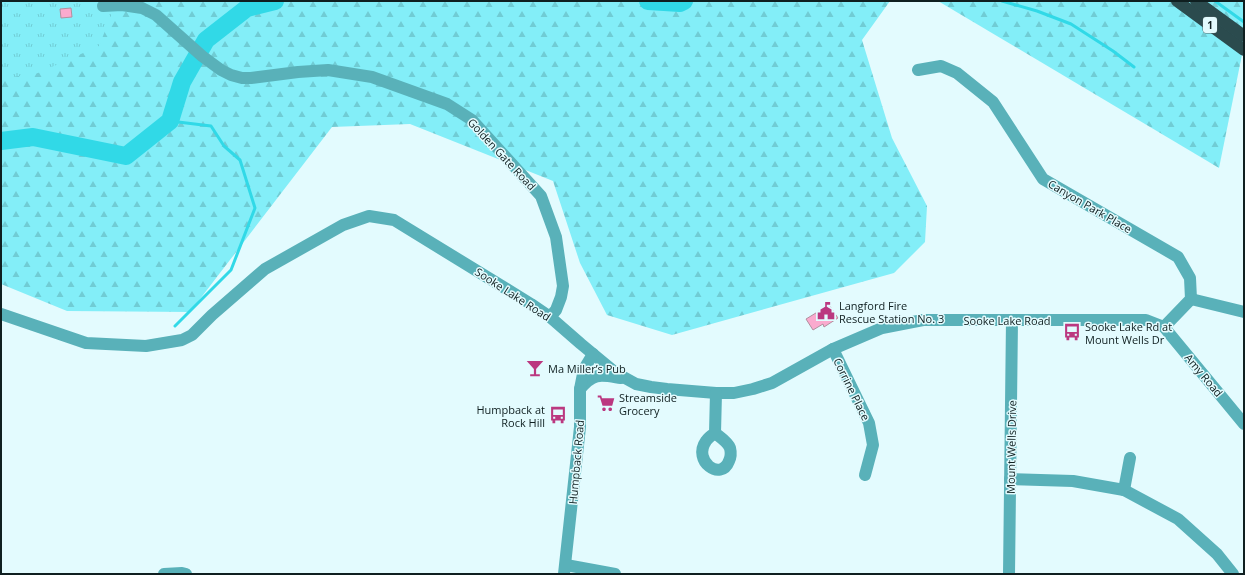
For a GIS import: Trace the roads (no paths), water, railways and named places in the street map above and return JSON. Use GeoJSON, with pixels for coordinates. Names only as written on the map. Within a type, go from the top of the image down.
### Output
{"type":"FeatureCollection","features":[{"type":"Feature","properties":{"kind":"highway","name":"1"},"geometry":{"type":"LineString","coordinates":[[1177,1],[1244,50]]}},
{"type":"Feature","properties":{"kind":"highway","name":"1"},"geometry":{"type":"LineString","coordinates":[[1196,1],[1244,36]]}},
{"type":"Feature","properties":{"kind":"street","name":"Golden Gate Road"},"geometry":{"type":"LineString","coordinates":[[103,6],[122,5],[142,8],[156,14],[202,56],[221,70],[231,75],[242,78],[251,78],[328,70],[372,77],[447,104],[472,120],[541,196],[556,237],[563,286],[556,310],[550,317]]}},
{"type":"Feature","properties":{"kind":"street","name":"Canyon Park Place"},"geometry":{"type":"LineString","coordinates":[[918,70],[941,66],[957,73],[993,102],[1043,179],[1178,257],[1190,278],[1191,299]]}},
{"type":"Feature","properties":{"kind":"street","name":"Sooke Lake Road"},"geometry":{"type":"LineString","coordinates":[[1,314],[86,343],[146,346],[182,340],[192,335],[265,269],[343,225],[369,216],[394,220],[531,304],[550,317],[593,354],[625,378],[636,384],[651,387],[716,393],[734,393],[753,389],[772,383],[832,349],[882,328],[923,320],[1138,320],[1154,322],[1164,327]]}},
{"type":"Feature","properties":{"kind":"street"},"geometry":{"type":"LineString","coordinates":[[1164,327],[1191,299],[1244,312]]}},
{"type":"Feature","properties":{"kind":"street","name":"Mount Wells Drive"},"geometry":{"type":"LineString","coordinates":[[1009,574],[1012,320]]}},
{"type":"Feature","properties":{"kind":"street","name":"Amy Road"},"geometry":{"type":"LineString","coordinates":[[1164,327],[1244,424]]}},
{"type":"Feature","properties":{"kind":"street","name":"Corrine Place"},"geometry":{"type":"LineString","coordinates":[[832,349],[869,423],[873,445],[865,475]]}},
{"type":"Feature","properties":{"kind":"street","name":"Humpback Road"},"geometry":{"type":"LineString","coordinates":[[565,569],[580,427],[580,389],[584,370],[593,354]]}},
{"type":"Feature","properties":{"kind":"street"},"geometry":{"type":"LineString","coordinates":[[580,389],[587,380],[596,376],[606,375],[625,378]]}},
{"type":"Feature","properties":{"kind":"street"},"geometry":{"type":"LineString","coordinates":[[715,432],[716,393]]}},
{"type":"Feature","properties":{"kind":"street"},"geometry":{"type":"LineString","coordinates":[[1124,490],[1130,458]]}},
{"type":"Feature","properties":{"kind":"street"},"geometry":{"type":"LineString","coordinates":[[1010,479],[1073,481],[1124,490],[1178,519],[1217,554],[1233,574]]}},
{"type":"Feature","properties":{"kind":"street"},"geometry":{"type":"LineString","coordinates":[[565,569],[615,574]]}},
{"type":"Feature","properties":{"kind":"street"},"geometry":{"type":"LineString","coordinates":[[164,574],[186,574]]}},
{"type":"Feature","properties":{"kind":"waterway"},"geometry":{"type":"LineString","coordinates":[[1,141],[33,137],[126,156],[170,121],[182,82],[206,40],[247,8],[275,1]]}},
{"type":"Feature","properties":{"kind":"waterway"},"geometry":{"type":"LineString","coordinates":[[648,1],[680,3],[684,1]]}},
{"type":"Feature","properties":{"kind":"waterway"},"geometry":{"type":"LineString","coordinates":[[1002,1],[1037,11],[1071,24],[1113,51],[1134,67]]}},
{"type":"Feature","properties":{"kind":"waterway"},"geometry":{"type":"LineString","coordinates":[[1215,1],[1244,22]]}},
{"type":"Feature","properties":{"kind":"waterway"},"geometry":{"type":"LineString","coordinates":[[170,121],[211,126],[224,146],[240,160],[255,208],[231,270],[175,326]]}},
{"type":"Feature","properties":{"kind":"place","name":"Langford Fire Rescue Station No. 3"},"geometry":{"type":"Point","coordinates":[826,311]}},
{"type":"Feature","properties":{"kind":"place","name":"Sooke Lake Rd at Mount Wells Dr"},"geometry":{"type":"Point","coordinates":[1072,332]}},
{"type":"Feature","properties":{"kind":"place","name":"Ma Miller’s Pub"},"geometry":{"type":"Point","coordinates":[535,368]}},
{"type":"Feature","properties":{"kind":"place","name":"Streamside Grocery"},"geometry":{"type":"Point","coordinates":[606,403]}},
{"type":"Feature","properties":{"kind":"place","name":"Humpback at Rock Hill"},"geometry":{"type":"Point","coordinates":[558,415]}}]}
